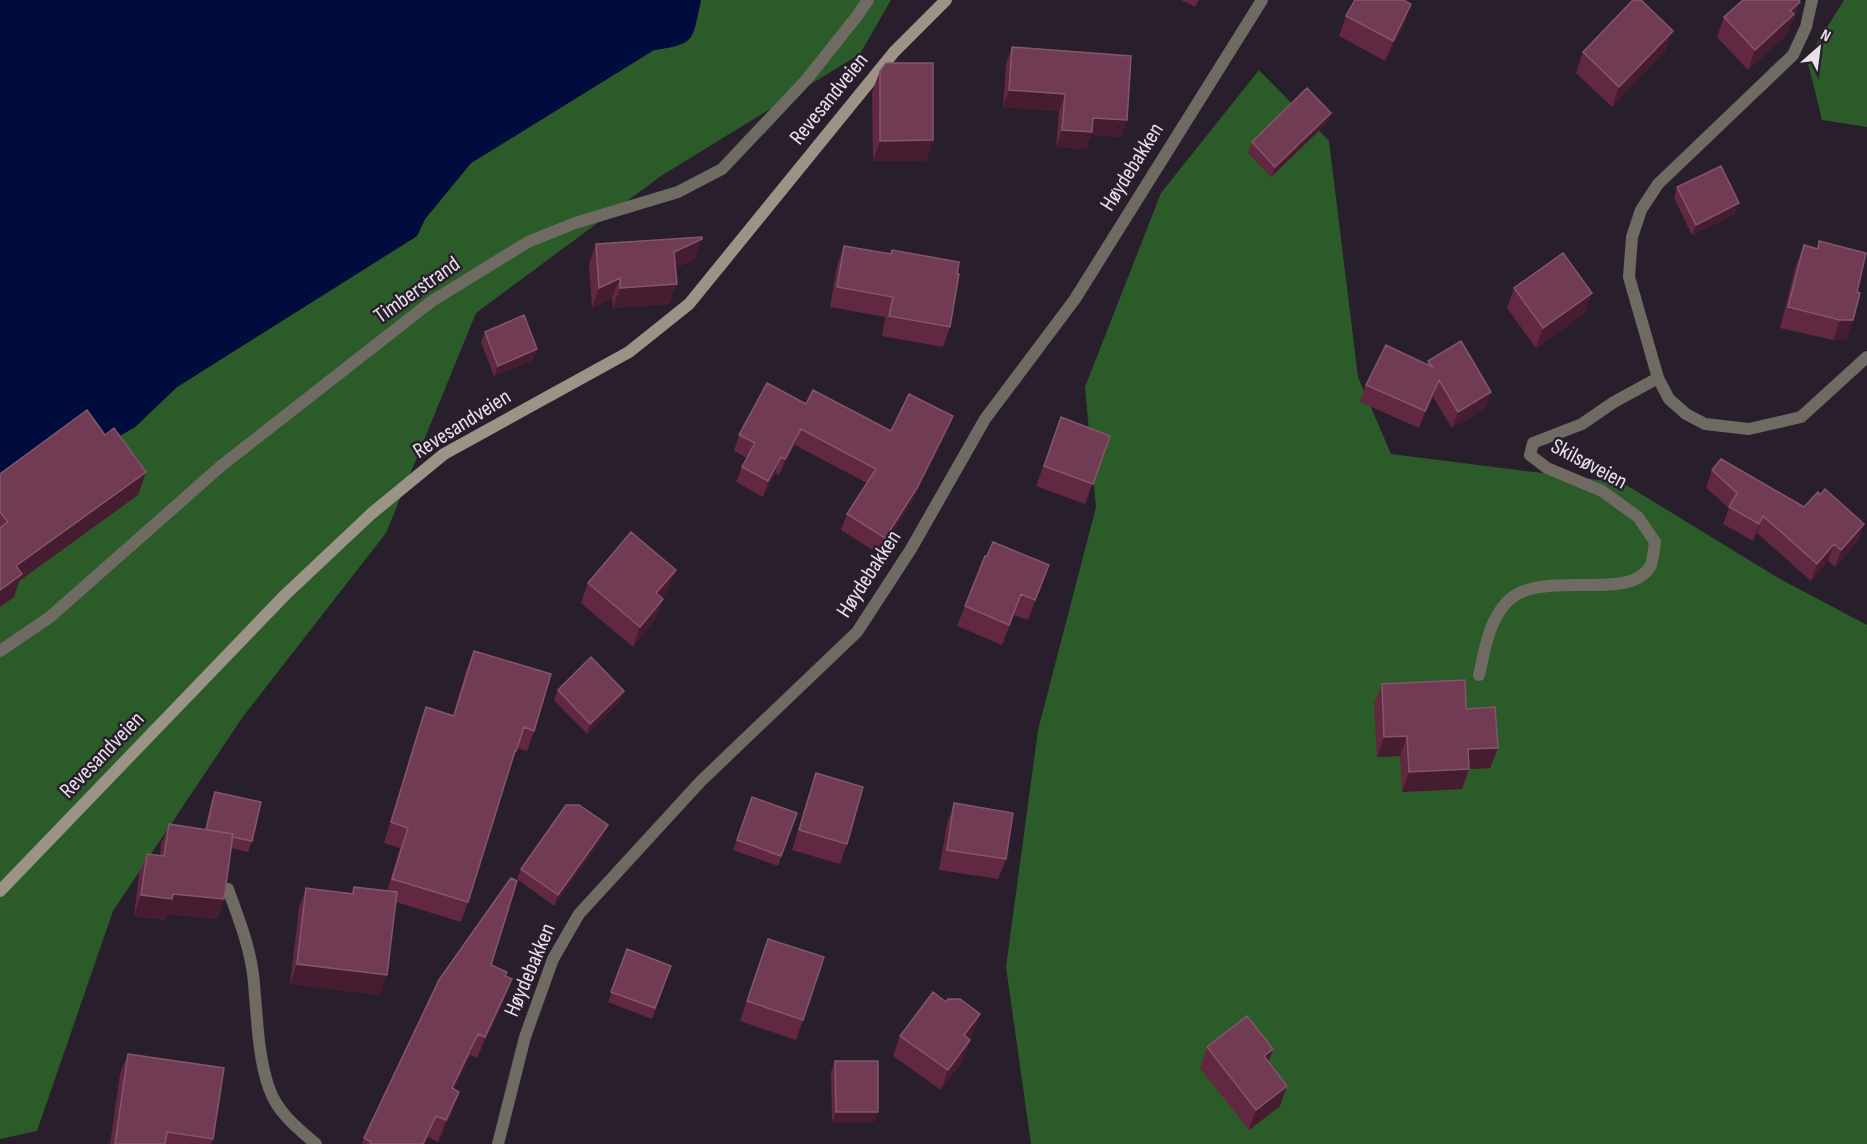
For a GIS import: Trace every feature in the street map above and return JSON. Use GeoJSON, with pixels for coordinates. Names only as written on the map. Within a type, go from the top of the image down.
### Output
{"type":"FeatureCollection","features":[{"type":"Feature","properties":{"kind":"main road","name":"Revesandveien"},"geometry":{"type":"LineString","coordinates":[[0,891],[285,595],[371,514],[444,454],[629,352],[689,304],[894,52],[946,0]]}},
{"type":"Feature","properties":{"kind":"street","name":"Timberstrand"},"geometry":{"type":"LineString","coordinates":[[0,651],[50,617],[221,466],[432,301],[528,242],[575,223],[678,192],[722,169],[807,79],[868,0]]}},
{"type":"Feature","properties":{"kind":"street","name":"Høydebakken"},"geometry":{"type":"LineString","coordinates":[[498,1144],[525,1037],[553,959],[579,914],[701,781],[857,633],[911,549],[985,419],[1075,298],[1262,0]]}},
{"type":"Feature","properties":{"kind":"street"},"geometry":{"type":"LineString","coordinates":[[1812,0],[1806,27],[1793,55],[1658,184],[1641,210],[1632,237],[1629,277],[1658,378],[1669,399],[1686,414],[1705,424],[1749,429],[1801,417],[1867,357]]}},
{"type":"Feature","properties":{"kind":"street","name":"Skilsøveien"},"geometry":{"type":"LineString","coordinates":[[1479,675],[1491,625],[1506,603],[1522,591],[1544,586],[1620,584],[1638,577],[1650,565],[1655,542],[1638,517],[1602,491],[1547,468],[1530,455],[1533,443],[1582,424],[1614,402],[1658,378]]}},
{"type":"Feature","properties":{"kind":"street"},"geometry":{"type":"LineString","coordinates":[[228,890],[245,935],[269,1089],[291,1122],[316,1144]]}},
{"type":"Feature","properties":{"kind":"green space"},"geometry":{"type":"Polygon","coordinates":[[[701,0],[891,0],[860,54],[661,176],[476,313],[386,533],[242,718],[113,911],[37,1131],[0,1139],[0,492],[135,427],[177,387],[417,236],[425,219],[471,163],[654,50],[678,45],[690,38],[694,32],[701,0]]]}},
{"type":"Feature","properties":{"kind":"green space"},"geometry":{"type":"Polygon","coordinates":[[[1844,0],[1867,0],[1867,127],[1822,120],[1807,59],[1844,0]]]}},
{"type":"Feature","properties":{"kind":"green space"},"geometry":{"type":"Polygon","coordinates":[[[1259,70],[1329,141],[1358,377],[1391,454],[1623,483],[1780,579],[1867,625],[1867,1144],[1031,1144],[1006,967],[1038,730],[1096,507],[1085,387],[1161,193],[1259,70]]]}},
{"type":"Feature","properties":{"kind":"shaded area"},"geometry":{"type":"Polygon","coordinates":[[[0,0],[701,0],[694,32],[690,38],[678,45],[654,50],[471,163],[425,219],[417,236],[177,387],[135,427],[93,452],[0,492],[0,0]]]}},
{"type":"Feature","properties":{"kind":"building"},"geometry":{"type":"Polygon","coordinates":[[[1355,0],[1403,0],[1411,4],[1393,41],[1346,16],[1355,0]]]}},
{"type":"Feature","properties":{"kind":"building"},"geometry":{"type":"Polygon","coordinates":[[[1633,0],[1641,0],[1673,31],[1619,87],[1583,52],[1633,0]]]}},
{"type":"Feature","properties":{"kind":"building"},"geometry":{"type":"Polygon","coordinates":[[[1743,0],[1799,0],[1800,2],[1790,11],[1794,14],[1755,50],[1724,17],[1743,0]]]}},
{"type":"Feature","properties":{"kind":"building"},"geometry":{"type":"Polygon","coordinates":[[[1012,47],[1131,56],[1127,120],[1093,118],[1092,132],[1062,130],[1065,94],[1009,90],[1012,47]]]}},
{"type":"Feature","properties":{"kind":"building"},"geometry":{"type":"Polygon","coordinates":[[[886,63],[933,63],[933,140],[880,141],[880,71],[886,63]]]}},
{"type":"Feature","properties":{"kind":"building"},"geometry":{"type":"Polygon","coordinates":[[[1307,88],[1331,113],[1275,167],[1252,142],[1307,88]]]}},
{"type":"Feature","properties":{"kind":"building"},"geometry":{"type":"Polygon","coordinates":[[[1721,166],[1739,203],[1696,225],[1677,187],[1721,166]]]}},
{"type":"Feature","properties":{"kind":"building"},"geometry":{"type":"Polygon","coordinates":[[[702,237],[674,252],[677,284],[620,288],[620,278],[599,288],[596,244],[702,237]]]}},
{"type":"Feature","properties":{"kind":"building"},"geometry":{"type":"Polygon","coordinates":[[[1819,241],[1866,253],[1853,320],[1840,320],[1788,307],[1804,245],[1818,249],[1819,241]]]}},
{"type":"Feature","properties":{"kind":"building"},"geometry":{"type":"Polygon","coordinates":[[[844,246],[891,254],[892,250],[959,262],[950,327],[889,316],[893,297],[837,287],[844,246]]]}},
{"type":"Feature","properties":{"kind":"building"},"geometry":{"type":"Polygon","coordinates":[[[1563,253],[1592,293],[1543,328],[1514,288],[1563,253]]]}},
{"type":"Feature","properties":{"kind":"building"},"geometry":{"type":"Polygon","coordinates":[[[524,315],[537,349],[498,366],[485,332],[524,315]]]}},
{"type":"Feature","properties":{"kind":"building"},"geometry":{"type":"Polygon","coordinates":[[[1461,341],[1491,392],[1458,412],[1439,380],[1425,411],[1366,385],[1386,345],[1432,367],[1428,361],[1461,341]]]}},
{"type":"Feature","properties":{"kind":"building"},"geometry":{"type":"Polygon","coordinates":[[[767,383],[806,404],[813,390],[891,431],[909,394],[953,416],[917,488],[885,538],[847,514],[876,469],[801,429],[785,459],[781,457],[768,481],[742,467],[755,443],[739,435],[767,383]]]}},
{"type":"Feature","properties":{"kind":"building"},"geometry":{"type":"Polygon","coordinates":[[[87,410],[105,435],[114,428],[146,472],[16,566],[22,574],[0,590],[0,528],[8,522],[0,512],[0,474],[87,410]]]}},
{"type":"Feature","properties":{"kind":"building"},"geometry":{"type":"Polygon","coordinates":[[[1061,417],[1110,436],[1093,484],[1044,466],[1061,417]]]}},
{"type":"Feature","properties":{"kind":"building"},"geometry":{"type":"Polygon","coordinates":[[[1721,459],[1804,507],[1818,492],[1820,495],[1825,489],[1864,524],[1841,550],[1834,544],[1817,564],[1763,516],[1759,524],[1729,507],[1737,493],[1712,470],[1721,459]]]}},
{"type":"Feature","properties":{"kind":"building"},"geometry":{"type":"Polygon","coordinates":[[[631,532],[676,570],[656,593],[663,599],[640,627],[588,583],[631,532]]]}},
{"type":"Feature","properties":{"kind":"building"},"geometry":{"type":"Polygon","coordinates":[[[993,542],[1049,565],[1035,600],[1021,594],[1009,625],[965,606],[993,542]]]}},
{"type":"Feature","properties":{"kind":"building"},"geometry":{"type":"Polygon","coordinates":[[[474,651],[551,674],[534,731],[524,727],[515,751],[468,902],[392,879],[408,828],[391,822],[426,707],[454,716],[474,651]]]}},
{"type":"Feature","properties":{"kind":"building"},"geometry":{"type":"Polygon","coordinates":[[[591,657],[624,691],[590,724],[558,690],[591,657]]]}},
{"type":"Feature","properties":{"kind":"building"},"geometry":{"type":"Polygon","coordinates":[[[1465,680],[1466,709],[1495,707],[1498,748],[1468,749],[1469,769],[1409,772],[1407,736],[1384,737],[1382,684],[1465,680]]]}},
{"type":"Feature","properties":{"kind":"building"},"geometry":{"type":"Polygon","coordinates":[[[816,773],[863,787],[847,844],[799,830],[816,773]]]}},
{"type":"Feature","properties":{"kind":"building"},"geometry":{"type":"Polygon","coordinates":[[[215,792],[261,802],[252,841],[232,837],[233,834],[206,830],[215,792]]]}},
{"type":"Feature","properties":{"kind":"building"},"geometry":{"type":"Polygon","coordinates":[[[752,797],[797,813],[781,856],[737,840],[752,797]]]}},
{"type":"Feature","properties":{"kind":"building"},"geometry":{"type":"Polygon","coordinates":[[[954,803],[1013,813],[1006,859],[947,850],[954,803]]]}},
{"type":"Feature","properties":{"kind":"building"},"geometry":{"type":"Polygon","coordinates":[[[566,805],[579,805],[608,825],[558,895],[521,869],[566,805]]]}},
{"type":"Feature","properties":{"kind":"building"},"geometry":{"type":"Polygon","coordinates":[[[169,824],[233,834],[224,899],[173,894],[172,899],[141,895],[147,854],[164,856],[169,824]]]}},
{"type":"Feature","properties":{"kind":"building"},"geometry":{"type":"Polygon","coordinates":[[[511,878],[517,881],[491,965],[507,972],[505,976],[512,979],[485,1037],[478,1034],[452,1088],[459,1092],[446,1120],[436,1116],[423,1144],[370,1144],[371,1142],[364,1138],[439,980],[511,878]]]}},
{"type":"Feature","properties":{"kind":"building"},"geometry":{"type":"Polygon","coordinates":[[[354,887],[397,892],[387,975],[297,964],[306,888],[353,894],[354,887]]]}},
{"type":"Feature","properties":{"kind":"building"},"geometry":{"type":"Polygon","coordinates":[[[768,939],[824,957],[803,1020],[747,1001],[768,939]]]}},
{"type":"Feature","properties":{"kind":"building"},"geometry":{"type":"Polygon","coordinates":[[[627,949],[671,966],[655,1008],[611,992],[627,949]]]}},
{"type":"Feature","properties":{"kind":"building"},"geometry":{"type":"Polygon","coordinates":[[[933,992],[946,1002],[948,999],[960,999],[980,1014],[964,1035],[970,1040],[948,1070],[900,1036],[933,992]]]}},
{"type":"Feature","properties":{"kind":"building"},"geometry":{"type":"Polygon","coordinates":[[[1247,1016],[1273,1049],[1264,1056],[1287,1086],[1256,1110],[1207,1047],[1247,1016]]]}},
{"type":"Feature","properties":{"kind":"building"},"geometry":{"type":"Polygon","coordinates":[[[128,1054],[224,1068],[213,1139],[167,1132],[165,1144],[115,1144],[128,1054]]]}},
{"type":"Feature","properties":{"kind":"building"},"geometry":{"type":"Polygon","coordinates":[[[835,1061],[878,1061],[878,1112],[836,1112],[835,1061]]]}}]}
